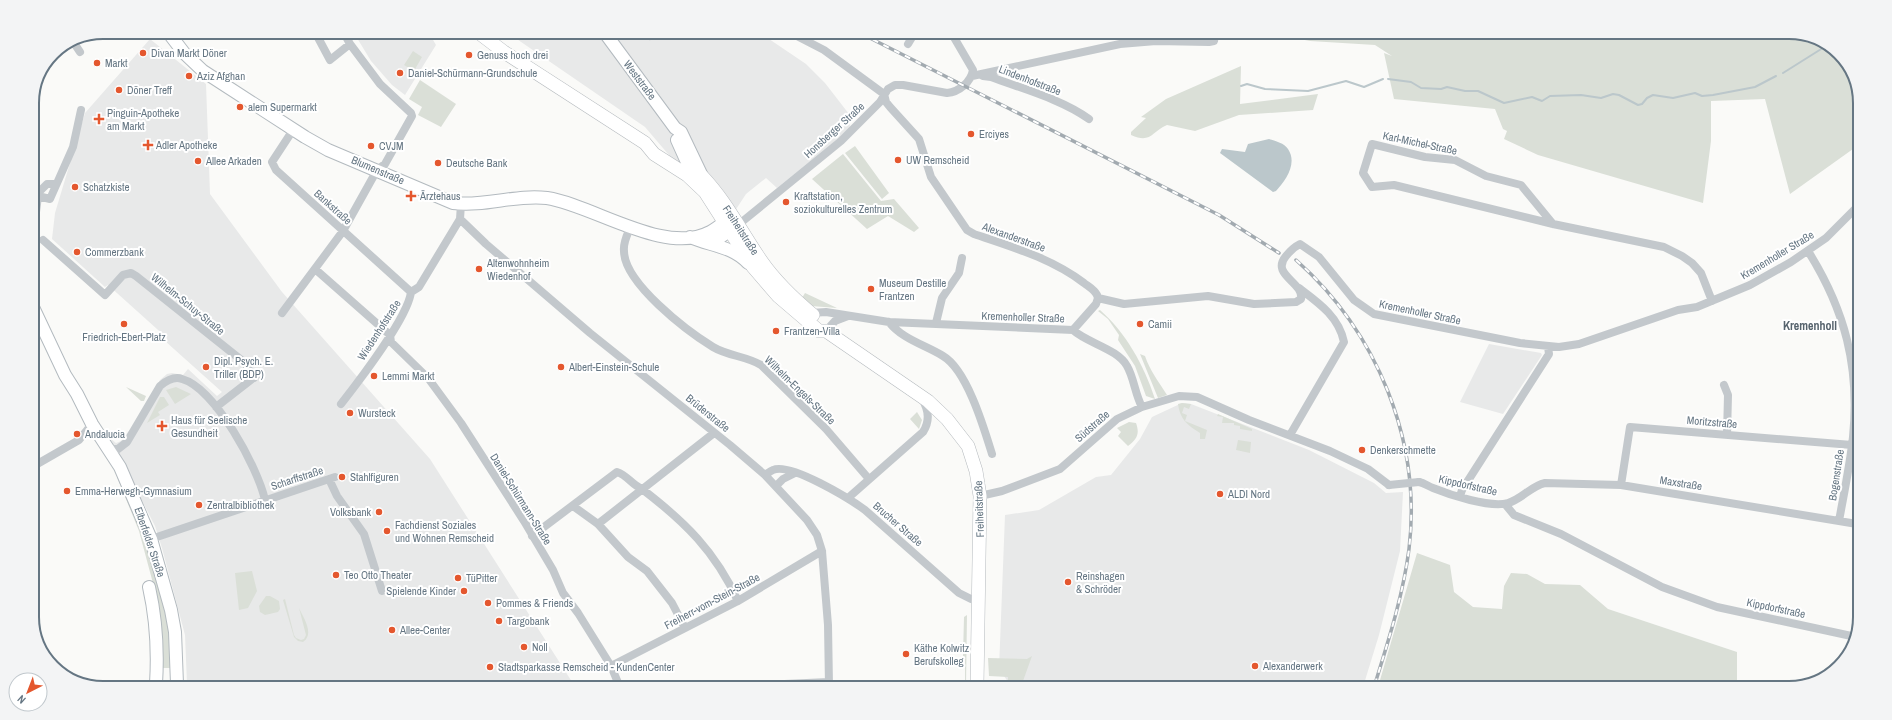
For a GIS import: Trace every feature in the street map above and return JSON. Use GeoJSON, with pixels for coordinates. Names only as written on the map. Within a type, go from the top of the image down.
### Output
{"type":"FeatureCollection","features":[{"type":"Feature","properties":{"kind":"main road","name":"Freiheitstraße"},"geometry":{"type":"LineString","coordinates":[[488,39],[504,52],[645,143],[654,154],[681,171],[699,180]]}},
{"type":"Feature","properties":{"kind":"main road","name":"Freiheitstraße"},"geometry":{"type":"LineString","coordinates":[[645,143],[659,146],[687,164],[699,180],[705,192],[774,277],[824,324],[826,331]]}},
{"type":"Feature","properties":{"kind":"main road","name":"Freiheitstraße"},"geometry":{"type":"LineString","coordinates":[[731,224],[752,267],[794,311],[818,331],[826,331],[918,393],[947,419],[968,446],[976,471],[980,496],[977,681]]}},
{"type":"Feature","properties":{"kind":"street","name":"Blumenstraße"},"geometry":{"type":"LineString","coordinates":[[173,39],[184,53],[204,71],[293,130],[328,150],[447,200],[461,204],[474,204],[529,197],[546,198],[567,202],[630,228],[662,236],[711,239],[719,238],[731,224]]}},
{"type":"Feature","properties":{"kind":"street"},"geometry":{"type":"LineString","coordinates":[[319,39],[330,60],[350,44]]}},
{"type":"Feature","properties":{"kind":"street"},"geometry":{"type":"LineString","coordinates":[[282,313],[343,231],[377,170],[385,164],[412,116],[411,113],[380,84],[348,39]]}},
{"type":"Feature","properties":{"kind":"street","name":"Weststraße"},"geometry":{"type":"LineString","coordinates":[[609,39],[675,128],[681,132],[699,180]]}},
{"type":"Feature","properties":{"kind":"street","name":"Alexanderstraße"},"geometry":{"type":"LineString","coordinates":[[803,39],[824,50],[884,94],[886,102],[919,138],[931,177],[967,230],[974,234],[1029,252],[1054,264],[1075,276],[1094,290],[1098,298]]}},
{"type":"Feature","properties":{"kind":"street"},"geometry":{"type":"LineString","coordinates":[[908,44],[911,39]]}},
{"type":"Feature","properties":{"kind":"street"},"geometry":{"type":"LineString","coordinates":[[955,39],[973,70],[972,76]]}},
{"type":"Feature","properties":{"kind":"street","name":"Lindenhofstraße"},"geometry":{"type":"LineString","coordinates":[[972,76],[1101,46],[1156,41],[1209,42],[1214,39]]}},
{"type":"Feature","properties":{"kind":"street"},"geometry":{"type":"LineString","coordinates":[[76,46],[80,52]]}},
{"type":"Feature","properties":{"kind":"street","name":"Honsberger Straße"},"geometry":{"type":"LineString","coordinates":[[731,224],[841,141],[880,102],[884,94],[895,85],[903,84],[952,92],[961,88],[972,76]]}},
{"type":"Feature","properties":{"kind":"street","name":"Lindenhofstraße"},"geometry":{"type":"LineString","coordinates":[[972,76],[991,77],[1078,111],[1089,119]]}},
{"type":"Feature","properties":{"kind":"street"},"geometry":{"type":"LineString","coordinates":[[39,196],[50,198],[76,141],[81,110]]}},
{"type":"Feature","properties":{"kind":"street","name":"Weststraße"},"geometry":{"type":"LineString","coordinates":[[675,128],[674,135],[687,164]]}},
{"type":"Feature","properties":{"kind":"street","name":"Bankstraße"},"geometry":{"type":"LineString","coordinates":[[293,130],[272,162],[276,170],[412,292]]}},
{"type":"Feature","properties":{"kind":"street","name":"Karl-Michel-Straße"},"geometry":{"type":"LineString","coordinates":[[1553,224],[1521,185],[1486,176],[1455,160],[1424,157],[1372,144],[1363,173],[1372,187],[1394,185],[1553,224],[1634,240],[1673,251],[1692,263],[1701,273],[1712,301]]}},
{"type":"Feature","properties":{"kind":"street"},"geometry":{"type":"LineString","coordinates":[[39,194],[47,184],[56,184]]}},
{"type":"Feature","properties":{"kind":"street","name":"Wiedenhofstraße"},"geometry":{"type":"LineString","coordinates":[[341,404],[390,335],[410,301],[412,292],[419,287],[460,219],[461,204]]}},
{"type":"Feature","properties":{"kind":"street","name":"Kremenholler Straße"},"geometry":{"type":"LineString","coordinates":[[1298,288],[1287,278],[1281,265],[1291,250],[1300,244],[1319,257],[1354,300],[1374,314],[1548,347],[1579,344],[1712,301],[1760,280],[1808,251],[1834,232],[1853,211]]}},
{"type":"Feature","properties":{"kind":"street","name":"Brüderstraße"},"geometry":{"type":"LineString","coordinates":[[460,219],[486,244],[590,333],[714,432],[765,475],[807,520],[817,535],[822,551],[828,625],[829,681]]}},
{"type":"Feature","properties":{"kind":"street","name":"Wilhelm-Engels-Straße"},"geometry":{"type":"LineString","coordinates":[[630,228],[624,251],[628,268],[655,300],[678,321],[713,347],[723,352],[754,360],[761,365],[810,412],[869,479]]}},
{"type":"Feature","properties":{"kind":"street","name":"Blumenstraße"},"geometry":{"type":"LineString","coordinates":[[690,237],[708,244],[722,246],[733,251],[752,267]]}},
{"type":"Feature","properties":{"kind":"street","name":"Wilhelm-Schuy-Straße"},"geometry":{"type":"LineString","coordinates":[[43,240],[105,295],[124,275],[131,273],[245,364],[255,377],[216,407]]}},
{"type":"Feature","properties":{"kind":"street","name":"Bogenstraße"},"geometry":{"type":"LineString","coordinates":[[1808,251],[1834,298],[1842,319],[1853,369]]}},
{"type":"Feature","properties":{"kind":"street"},"geometry":{"type":"LineString","coordinates":[[936,324],[942,298],[959,273],[962,258]]}},
{"type":"Feature","properties":{"kind":"street","name":"Daniel-Schürmann-Straße"},"geometry":{"type":"LineString","coordinates":[[315,269],[390,335],[391,342],[394,346],[413,362],[428,378],[461,423],[532,536],[553,570],[563,593],[578,613],[618,681]]}},
{"type":"Feature","properties":{"kind":"street"},"geometry":{"type":"LineString","coordinates":[[1098,298],[1124,304],[1208,296],[1254,304],[1296,302],[1301,299],[1302,294],[1298,288]]}},
{"type":"Feature","properties":{"kind":"street"},"geometry":{"type":"LineString","coordinates":[[1290,435],[1344,342],[1328,311],[1298,288]]}},
{"type":"Feature","properties":{"kind":"street","name":"Kremenholler Straße"},"geometry":{"type":"LineString","coordinates":[[811,313],[826,312],[889,322],[1072,330],[1096,304],[1098,298]]}},
{"type":"Feature","properties":{"kind":"street"},"geometry":{"type":"LineString","coordinates":[[826,331],[835,321],[849,316]]}},
{"type":"Feature","properties":{"kind":"street","name":"Elberfelder Straße"},"geometry":{"type":"LineString","coordinates":[[39,320],[65,375],[77,394],[92,424],[120,467],[151,539],[160,565],[172,616],[177,681]]}},
{"type":"Feature","properties":{"kind":"street"},"geometry":{"type":"LineString","coordinates":[[889,322],[894,329],[944,356],[953,364],[979,413],[992,454]]}},
{"type":"Feature","properties":{"kind":"street"},"geometry":{"type":"LineString","coordinates":[[1072,330],[1082,338],[1114,354],[1127,365],[1142,407]]}},
{"type":"Feature","properties":{"kind":"street"},"geometry":{"type":"LineString","coordinates":[[1460,496],[1462,490],[1549,354],[1548,347]]}},
{"type":"Feature","properties":{"kind":"street"},"geometry":{"type":"LineString","coordinates":[[108,449],[118,449],[127,442],[156,392],[166,381],[181,378],[199,389],[216,407],[241,444],[262,487],[265,500]]}},
{"type":"Feature","properties":{"kind":"street"},"geometry":{"type":"LineString","coordinates":[[1724,385],[1728,395],[1727,435]]}},
{"type":"Feature","properties":{"kind":"street"},"geometry":{"type":"LineString","coordinates":[[848,498],[923,432],[928,424],[928,415],[925,404],[918,393]]}},
{"type":"Feature","properties":{"kind":"street","name":"Kippdorfstraße"},"geometry":{"type":"LineString","coordinates":[[1142,407],[1179,396],[1196,397],[1359,464],[1389,485],[1418,482],[1460,496],[1490,503],[1505,504],[1514,515],[1561,534],[1662,586],[1716,607],[1850,636]]}},
{"type":"Feature","properties":{"kind":"street","name":"Südstraße"},"geometry":{"type":"LineString","coordinates":[[980,496],[1002,491],[1060,469],[1117,419],[1142,407]]}},
{"type":"Feature","properties":{"kind":"street"},"geometry":{"type":"LineString","coordinates":[[39,463],[79,440],[92,424]]}},
{"type":"Feature","properties":{"kind":"street","name":"Moritzstraße"},"geometry":{"type":"LineString","coordinates":[[1621,485],[1630,427],[1852,445]]}},
{"type":"Feature","properties":{"kind":"street"},"geometry":{"type":"LineString","coordinates":[[598,524],[714,432]]}},
{"type":"Feature","properties":{"kind":"street","name":"Bogenstraße"},"geometry":{"type":"LineString","coordinates":[[1839,521],[1853,432]]}},
{"type":"Feature","properties":{"kind":"street","name":"Brucher Straße"},"geometry":{"type":"LineString","coordinates":[[765,475],[773,469],[795,473],[824,485],[848,498],[865,510],[959,593],[971,599],[979,600]]}},
{"type":"Feature","properties":{"kind":"street"},"geometry":{"type":"LineString","coordinates":[[532,536],[617,472],[622,473],[636,487],[642,489],[673,513],[696,536],[716,563],[738,601]]}},
{"type":"Feature","properties":{"kind":"street"},"geometry":{"type":"LineString","coordinates":[[776,486],[783,479],[795,473]]}},
{"type":"Feature","properties":{"kind":"street","name":"Scharffstraße"},"geometry":{"type":"LineString","coordinates":[[151,539],[332,478],[337,496],[364,534],[382,591]]}},
{"type":"Feature","properties":{"kind":"street","name":"Maxstraße"},"geometry":{"type":"LineString","coordinates":[[1505,504],[1523,496],[1536,486],[1545,483],[1621,485],[1853,523]]}},
{"type":"Feature","properties":{"kind":"street"},"geometry":{"type":"LineString","coordinates":[[573,506],[598,524],[628,557],[640,564],[655,580],[672,603],[686,628]]}},
{"type":"Feature","properties":{"kind":"street","name":"Freiherr-vom-Stein-Straße"},"geometry":{"type":"LineString","coordinates":[[610,666],[738,601],[822,551]]}},
{"type":"Feature","properties":{"kind":"street","name":"Elberfelder Straße"},"geometry":{"type":"LineString","coordinates":[[149,587],[155,626],[156,681]]}},
{"type":"Feature","properties":{"kind":"shaded area"},"geometry":{"type":"Polygon","coordinates":[[[150,39],[206,84],[210,194],[282,292],[430,459],[571,681],[187,681],[185,635],[162,548],[155,526],[110,438],[116,443],[121,441],[132,427],[160,380],[167,374],[172,373],[183,375],[188,369],[217,396],[222,392],[165,341],[167,338],[108,285],[105,287],[52,239],[55,213],[85,113],[150,39]]]}},
{"type":"Feature","properties":{"kind":"shaded area","name":"Daniel-Schürmann-Grundschule"},"geometry":{"type":"Polygon","coordinates":[[[358,39],[432,39],[436,45],[405,95],[392,85],[371,61],[358,39]]]}},
{"type":"Feature","properties":{"kind":"shaded area"},"geometry":{"type":"Polygon","coordinates":[[[517,39],[769,39],[806,64],[825,83],[849,114],[850,129],[777,188],[766,178],[746,194],[727,223],[645,127],[517,39]]]}},
{"type":"Feature","properties":{"kind":"shaded area"},"geometry":{"type":"Polygon","coordinates":[[[1300,39],[1801,40],[1809,42],[1828,52],[1840,64],[1848,79],[1853,99],[1853,149],[1790,194],[1765,99],[1711,101],[1711,141],[1703,203],[1538,155],[1504,139],[1507,131],[1503,129],[1495,109],[1394,99],[1384,53],[1392,56],[1375,45],[1300,39]]]}},
{"type":"Feature","properties":{"kind":"shaded area"},"geometry":{"type":"Polygon","coordinates":[[[413,51],[422,57],[414,71],[404,65],[413,51]]]}},
{"type":"Feature","properties":{"kind":"shaded area"},"geometry":{"type":"Polygon","coordinates":[[[1241,66],[1240,104],[1318,94],[1313,110],[1239,115],[1195,131],[1167,125],[1147,138],[1131,135],[1131,132],[1146,118],[1141,117],[1166,99],[1241,66]]]}},
{"type":"Feature","properties":{"kind":"shaded area"},"geometry":{"type":"Polygon","coordinates":[[[420,80],[456,104],[441,127],[418,115],[422,107],[409,99],[420,80]]]}},
{"type":"Feature","properties":{"kind":"shaded area"},"geometry":{"type":"Polygon","coordinates":[[[1269,139],[1284,145],[1288,149],[1292,160],[1289,172],[1276,191],[1273,192],[1220,153],[1222,149],[1245,152],[1248,144],[1269,139]]]}},
{"type":"Feature","properties":{"kind":"shaded area"},"geometry":{"type":"Polygon","coordinates":[[[855,146],[889,193],[882,199],[845,153],[855,146]]]}},
{"type":"Feature","properties":{"kind":"shaded area"},"geometry":{"type":"Polygon","coordinates":[[[843,154],[881,201],[894,199],[919,228],[914,232],[888,216],[867,229],[812,179],[843,154]]]}},
{"type":"Feature","properties":{"kind":"shaded area"},"geometry":{"type":"Polygon","coordinates":[[[805,293],[837,308],[811,306],[802,298],[805,293]]]}},
{"type":"Feature","properties":{"kind":"shaded area"},"geometry":{"type":"Polygon","coordinates":[[[1100,310],[1118,329],[1133,350],[1151,386],[1155,399],[1146,396],[1135,366],[1118,340],[1119,335],[1108,319],[1098,311],[1100,310]]]}},
{"type":"Feature","properties":{"kind":"shaded area"},"geometry":{"type":"Polygon","coordinates":[[[1489,344],[1541,353],[1542,355],[1503,414],[1460,402],[1489,344]]]}},
{"type":"Feature","properties":{"kind":"shaded area"},"geometry":{"type":"Polygon","coordinates":[[[1140,354],[1145,356],[1152,372],[1167,395],[1158,398],[1140,354]]]}},
{"type":"Feature","properties":{"kind":"shaded area"},"geometry":{"type":"Polygon","coordinates":[[[126,387],[146,396],[144,401],[141,401],[126,387]]]}},
{"type":"Feature","properties":{"kind":"shaded area"},"geometry":{"type":"Polygon","coordinates":[[[176,387],[191,394],[175,404],[166,390],[176,387]]]}},
{"type":"Feature","properties":{"kind":"shaded area"},"geometry":{"type":"Polygon","coordinates":[[[160,397],[164,397],[169,405],[158,412],[160,415],[147,423],[160,397]]]}},
{"type":"Feature","properties":{"kind":"shaded area"},"geometry":{"type":"Polygon","coordinates":[[[1182,403],[1191,404],[1309,450],[1374,483],[1386,493],[1403,492],[1400,551],[1379,635],[1365,681],[1007,681],[999,669],[1005,515],[1039,510],[1096,477],[1111,475],[1140,439],[1152,417],[1182,403]]]}},
{"type":"Feature","properties":{"kind":"shaded area"},"geometry":{"type":"Polygon","coordinates":[[[1178,404],[1191,404],[1189,409],[1184,407],[1182,413],[1187,415],[1185,421],[1180,414],[1178,404]]]}},
{"type":"Feature","properties":{"kind":"shaded area"},"geometry":{"type":"Polygon","coordinates":[[[917,412],[922,420],[919,429],[910,419],[917,412]]]}},
{"type":"Feature","properties":{"kind":"shaded area"},"geometry":{"type":"Polygon","coordinates":[[[1218,414],[1252,429],[1252,431],[1240,429],[1240,426],[1234,425],[1234,423],[1222,423],[1223,417],[1217,416],[1218,414]]]}},
{"type":"Feature","properties":{"kind":"shaded area"},"geometry":{"type":"Polygon","coordinates":[[[1185,421],[1207,430],[1205,439],[1200,439],[1200,433],[1185,421]]]}},
{"type":"Feature","properties":{"kind":"shaded area"},"geometry":{"type":"Polygon","coordinates":[[[1129,422],[1136,423],[1138,433],[1136,439],[1128,446],[1118,436],[1121,432],[1117,428],[1129,422]]]}},
{"type":"Feature","properties":{"kind":"shaded area"},"geometry":{"type":"Polygon","coordinates":[[[1238,440],[1251,442],[1250,453],[1236,450],[1238,440]]]}},
{"type":"Feature","properties":{"kind":"shaded area"},"geometry":{"type":"Polygon","coordinates":[[[120,476],[143,528],[158,568],[167,614],[171,668],[162,668],[158,602],[139,531],[117,477],[120,476]]]}},
{"type":"Feature","properties":{"kind":"shaded area"},"geometry":{"type":"Polygon","coordinates":[[[1417,553],[1450,565],[1454,592],[1473,607],[1502,609],[1504,586],[1511,573],[1527,574],[1545,584],[1580,585],[1608,609],[1737,652],[1737,681],[1380,681],[1417,553]]]}},
{"type":"Feature","properties":{"kind":"shaded area"},"geometry":{"type":"Polygon","coordinates":[[[252,571],[257,591],[248,608],[239,610],[235,573],[252,571]]]}},
{"type":"Feature","properties":{"kind":"shaded area"},"geometry":{"type":"Polygon","coordinates":[[[266,596],[270,596],[279,601],[280,609],[278,612],[265,615],[260,612],[259,606],[266,596]]]}},
{"type":"Feature","properties":{"kind":"shaded area"},"geometry":{"type":"Polygon","coordinates":[[[285,599],[296,638],[301,640],[304,639],[306,635],[299,608],[307,625],[308,635],[303,642],[298,641],[294,637],[283,600],[285,599]]]}},
{"type":"Feature","properties":{"kind":"shaded area"},"geometry":{"type":"Polygon","coordinates":[[[967,615],[966,681],[965,660],[958,660],[963,656],[964,617],[967,615]]]}},
{"type":"Feature","properties":{"kind":"shaded area"},"geometry":{"type":"Polygon","coordinates":[[[1032,656],[1023,681],[1008,680],[1008,677],[989,676],[988,658],[1027,659],[1032,656]]]}},
{"type":"Feature","properties":{"kind":"waterway"},"geometry":{"type":"LineString","coordinates":[[1783,73],[1822,49]]}},
{"type":"Feature","properties":{"kind":"waterway"},"geometry":{"type":"LineString","coordinates":[[1388,79],[1411,82],[1421,88],[1441,89],[1447,87],[1465,91],[1478,91],[1504,103],[1532,97],[1542,101],[1550,96],[1581,95],[1601,98],[1613,94],[1619,95],[1638,105],[1642,104],[1647,98],[1653,95],[1673,98],[1695,93],[1702,96],[1713,95],[1755,87],[1776,76]]}},
{"type":"Feature","properties":{"kind":"waterway"},"geometry":{"type":"LineString","coordinates":[[1241,86],[1247,84],[1265,89],[1308,91],[1346,81],[1364,87],[1383,79]]}},
{"type":"Feature","properties":{"kind":"railway"},"geometry":{"type":"LineString","coordinates":[[872,39],[1219,215],[1279,253]]}},
{"type":"Feature","properties":{"kind":"railway"},"geometry":{"type":"LineString","coordinates":[[1296,260],[1325,289],[1350,320],[1371,355],[1388,391],[1400,429],[1408,468],[1411,509],[1409,549],[1403,584],[1385,653],[1376,681]]}},
{"type":"Feature","properties":{"kind":"place","name":"Divan Markt Döner"},"geometry":{"type":"Point","coordinates":[143,53]}},
{"type":"Feature","properties":{"kind":"place","name":"Genuss hoch drei"},"geometry":{"type":"Point","coordinates":[469,55]}},
{"type":"Feature","properties":{"kind":"place","name":"Markt"},"geometry":{"type":"Point","coordinates":[97,63]}},
{"type":"Feature","properties":{"kind":"place","name":"Daniel-Schürmann-Grundschule"},"geometry":{"type":"Point","coordinates":[400,73]}},
{"type":"Feature","properties":{"kind":"place","name":"Aziz Afghan"},"geometry":{"type":"Point","coordinates":[189,76]}},
{"type":"Feature","properties":{"kind":"place","name":"Döner Treff"},"geometry":{"type":"Point","coordinates":[119,90]}},
{"type":"Feature","properties":{"kind":"place","name":"alem Supermarkt"},"geometry":{"type":"Point","coordinates":[240,107]}},
{"type":"Feature","properties":{"kind":"place","name":"Pinguin-Apotheke am Markt"},"geometry":{"type":"Point","coordinates":[99,119]}},
{"type":"Feature","properties":{"kind":"place","name":"Erciyes"},"geometry":{"type":"Point","coordinates":[971,134]}},
{"type":"Feature","properties":{"kind":"place","name":"Adler Apotheke"},"geometry":{"type":"Point","coordinates":[148,145]}},
{"type":"Feature","properties":{"kind":"place","name":"CVJM"},"geometry":{"type":"Point","coordinates":[371,146]}},
{"type":"Feature","properties":{"kind":"place","name":"UW Remscheid"},"geometry":{"type":"Point","coordinates":[898,160]}},
{"type":"Feature","properties":{"kind":"place","name":"Allee Arkaden"},"geometry":{"type":"Point","coordinates":[198,161]}},
{"type":"Feature","properties":{"kind":"place","name":"Deutsche Bank"},"geometry":{"type":"Point","coordinates":[438,163]}},
{"type":"Feature","properties":{"kind":"place","name":"Schatzkiste"},"geometry":{"type":"Point","coordinates":[75,187]}},
{"type":"Feature","properties":{"kind":"place","name":"Ärztehaus"},"geometry":{"type":"Point","coordinates":[411,196]}},
{"type":"Feature","properties":{"kind":"place","name":"Kraftstation, soziokulturelles Zentrum"},"geometry":{"type":"Point","coordinates":[786,202]}},
{"type":"Feature","properties":{"kind":"place","name":"Commerzbank"},"geometry":{"type":"Point","coordinates":[77,252]}},
{"type":"Feature","properties":{"kind":"place","name":"Altenwohnheim Wiedenhof"},"geometry":{"type":"Point","coordinates":[479,269]}},
{"type":"Feature","properties":{"kind":"place","name":"Museum Destille Frantzen"},"geometry":{"type":"Point","coordinates":[871,289]}},
{"type":"Feature","properties":{"kind":"place","name":"Friedrich-Ebert-Platz"},"geometry":{"type":"Point","coordinates":[124,324]}},
{"type":"Feature","properties":{"kind":"place","name":"Camii"},"geometry":{"type":"Point","coordinates":[1140,324]}},
{"type":"Feature","properties":{"kind":"place","name":"Frantzen-Villa"},"geometry":{"type":"Point","coordinates":[776,331]}},
{"type":"Feature","properties":{"kind":"place","name":"Dipl. Psych. E. Triller (BDP)"},"geometry":{"type":"Point","coordinates":[206,367]}},
{"type":"Feature","properties":{"kind":"place","name":"Albert-Einstein-Schule"},"geometry":{"type":"Point","coordinates":[561,367]}},
{"type":"Feature","properties":{"kind":"place","name":"Lemmi Markt"},"geometry":{"type":"Point","coordinates":[374,376]}},
{"type":"Feature","properties":{"kind":"place","name":"Wursteck"},"geometry":{"type":"Point","coordinates":[350,413]}},
{"type":"Feature","properties":{"kind":"place","name":"Haus für Seelische Gesundheit"},"geometry":{"type":"Point","coordinates":[162,426]}},
{"type":"Feature","properties":{"kind":"place","name":"Andalucia"},"geometry":{"type":"Point","coordinates":[77,434]}},
{"type":"Feature","properties":{"kind":"place","name":"Denkerschmette"},"geometry":{"type":"Point","coordinates":[1362,450]}},
{"type":"Feature","properties":{"kind":"place","name":"Stahlfiguren"},"geometry":{"type":"Point","coordinates":[342,477]}},
{"type":"Feature","properties":{"kind":"place","name":"Emma-Herwegh-Gymnasium"},"geometry":{"type":"Point","coordinates":[67,491]}},
{"type":"Feature","properties":{"kind":"place","name":"ALDI Nord"},"geometry":{"type":"Point","coordinates":[1220,494]}},
{"type":"Feature","properties":{"kind":"place","name":"Zentralbibliothek"},"geometry":{"type":"Point","coordinates":[199,505]}},
{"type":"Feature","properties":{"kind":"place","name":"Volksbank"},"geometry":{"type":"Point","coordinates":[379,512]}},
{"type":"Feature","properties":{"kind":"place","name":"Fachdienst Soziales und Wohnen Remscheid"},"geometry":{"type":"Point","coordinates":[387,531]}},
{"type":"Feature","properties":{"kind":"place","name":"Teo Otto Theater"},"geometry":{"type":"Point","coordinates":[336,575]}},
{"type":"Feature","properties":{"kind":"place","name":"TüPitter"},"geometry":{"type":"Point","coordinates":[458,578]}},
{"type":"Feature","properties":{"kind":"place","name":"Reinshagen & Schröder"},"geometry":{"type":"Point","coordinates":[1068,582]}},
{"type":"Feature","properties":{"kind":"place","name":"Spielende Kinder"},"geometry":{"type":"Point","coordinates":[464,591]}},
{"type":"Feature","properties":{"kind":"place","name":"Pommes & Friends"},"geometry":{"type":"Point","coordinates":[488,603]}},
{"type":"Feature","properties":{"kind":"place","name":"Targobank"},"geometry":{"type":"Point","coordinates":[499,621]}},
{"type":"Feature","properties":{"kind":"place","name":"Allee-Center"},"geometry":{"type":"Point","coordinates":[392,630]}},
{"type":"Feature","properties":{"kind":"place","name":"Noll"},"geometry":{"type":"Point","coordinates":[524,647]}},
{"type":"Feature","properties":{"kind":"place","name":"Käthe Kolwitz Berufskolleg"},"geometry":{"type":"Point","coordinates":[906,654]}},
{"type":"Feature","properties":{"kind":"place","name":"Alexanderwerk"},"geometry":{"type":"Point","coordinates":[1255,666]}},
{"type":"Feature","properties":{"kind":"place","name":"Stadtsparkasse Remscheid - KundenCenter"},"geometry":{"type":"Point","coordinates":[490,667]}},
{"type":"Feature","properties":{"kind":"district","name":"Kremenholl"},"geometry":{"type":"Point","coordinates":[1810,326]}}]}
